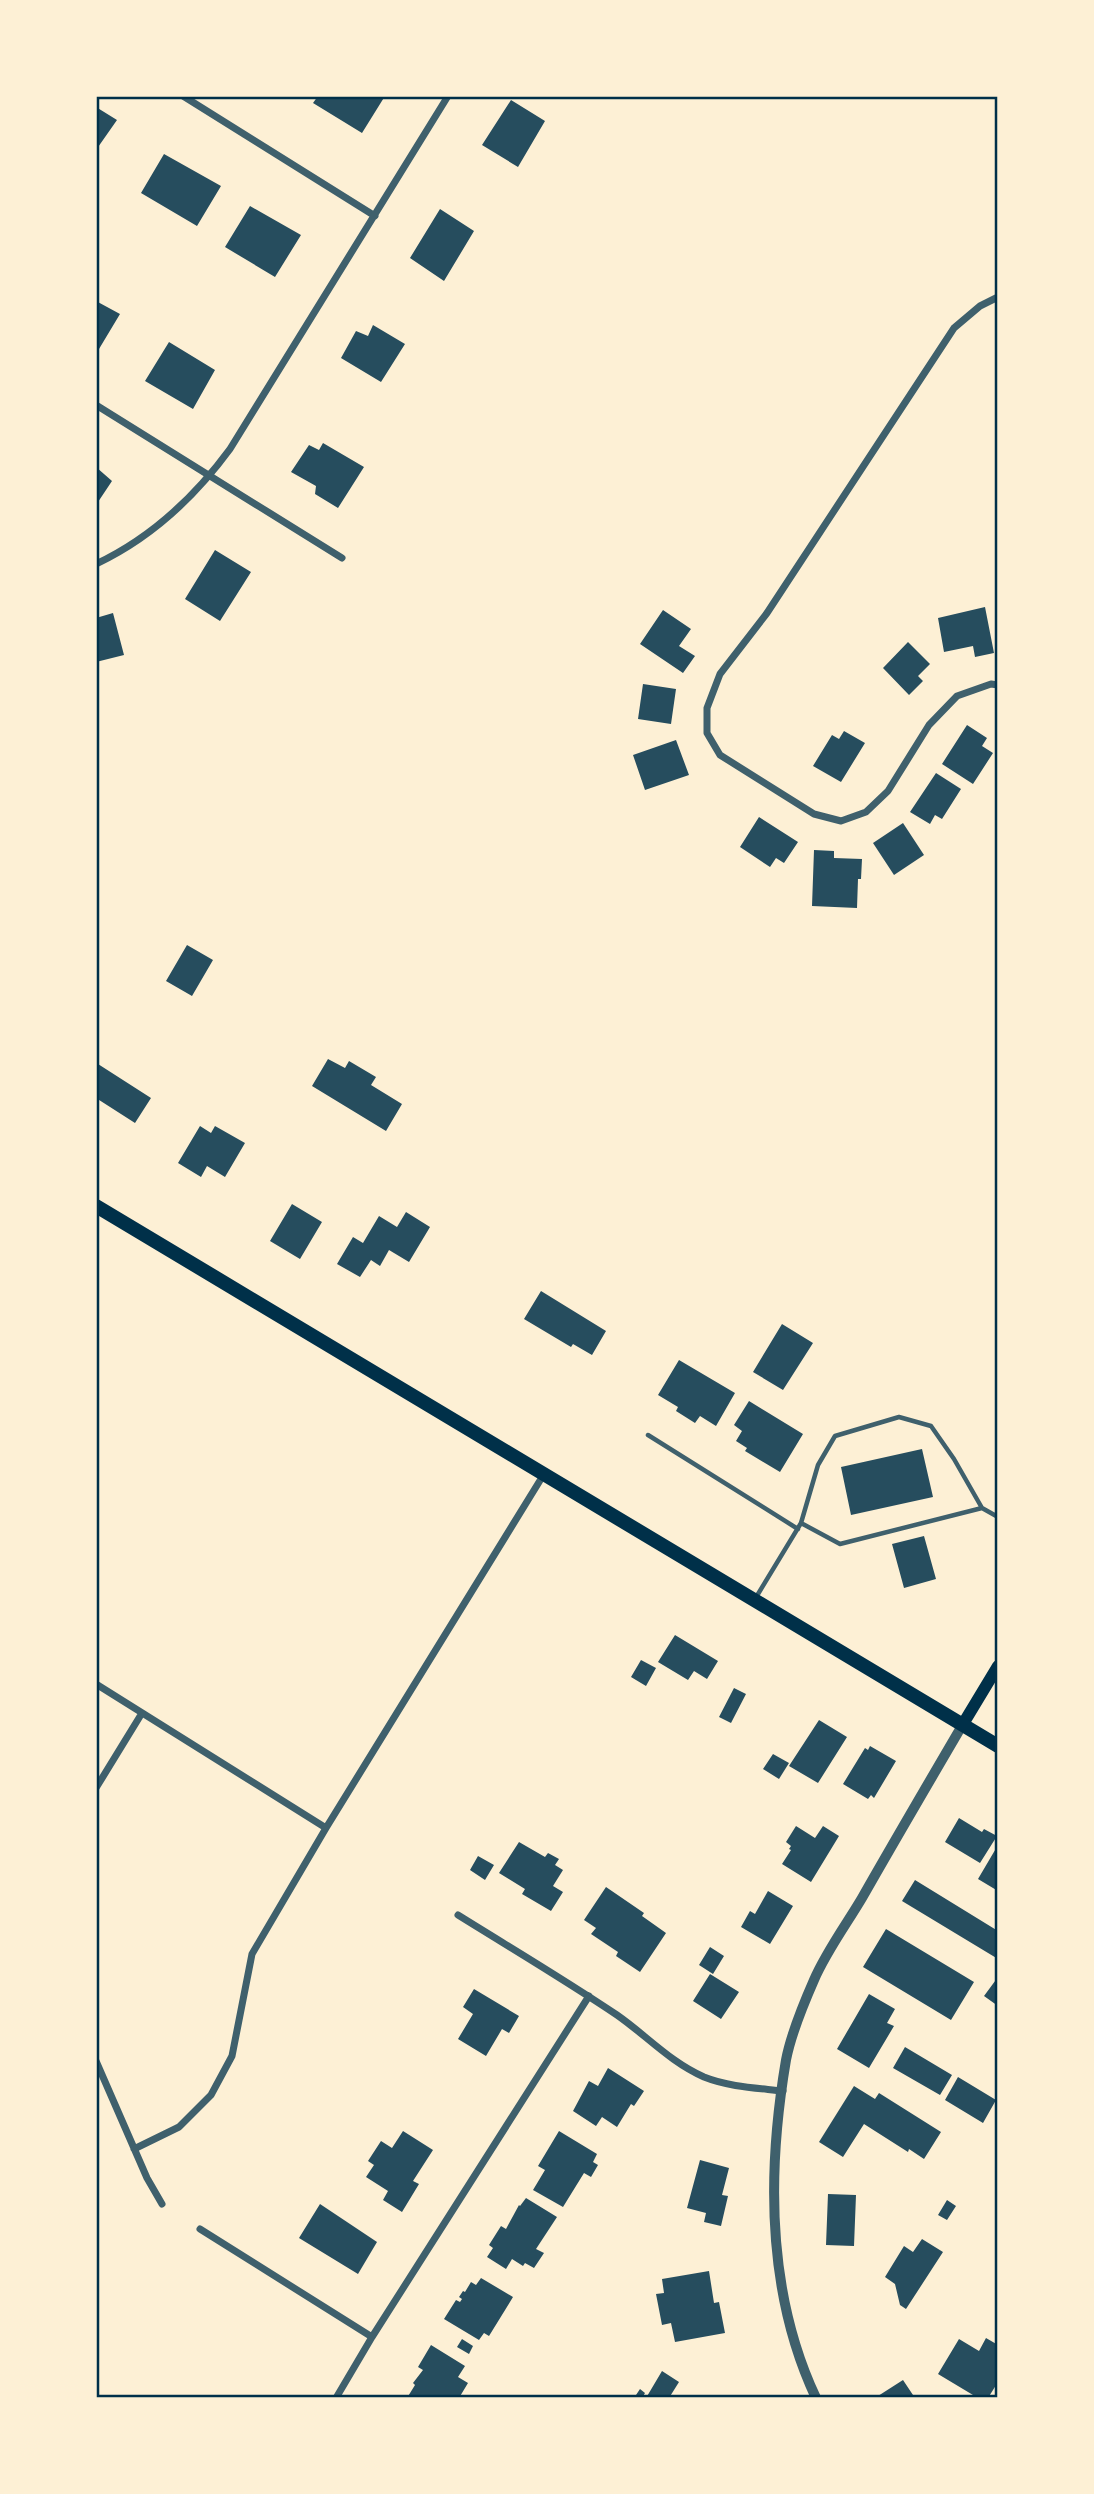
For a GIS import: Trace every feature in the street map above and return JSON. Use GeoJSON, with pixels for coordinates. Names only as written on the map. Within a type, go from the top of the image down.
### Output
{"type":"FeatureCollection","features":[{"type":"Feature","properties":{"kind":"main road"},"geometry":{"type":"LineString","coordinates":[[96,1206],[998,1746]]}},
{"type":"Feature","properties":{"kind":"main road"},"geometry":{"type":"LineString","coordinates":[[963,1724],[998,1666]]}},
{"type":"Feature","properties":{"kind":"street"},"geometry":{"type":"LineString","coordinates":[[183,96],[375,216]]}},
{"type":"Feature","properties":{"kind":"street"},"geometry":{"type":"LineString","coordinates":[[96,565],[134,544],[157,527],[180,508],[210,476],[230,449],[448,96]]}},
{"type":"Feature","properties":{"kind":"street"},"geometry":{"type":"LineString","coordinates":[[998,297],[980,306],[954,328],[767,613],[720,674],[707,708],[707,733],[720,755],[814,814],[841,821],[866,811],[888,791],[929,725],[957,696],[991,684],[998,685]]}},
{"type":"Feature","properties":{"kind":"street"},"geometry":{"type":"LineString","coordinates":[[96,405],[342,558]]}},
{"type":"Feature","properties":{"kind":"street"},"geometry":{"type":"LineString","coordinates":[[134,2150],[178,2127],[211,2095],[232,2056],[252,1954],[326,1828],[544,1474]]}},
{"type":"Feature","properties":{"kind":"street"},"geometry":{"type":"LineString","coordinates":[[96,1685],[326,1828]]}},
{"type":"Feature","properties":{"kind":"street"},"geometry":{"type":"LineString","coordinates":[[96,1788],[142,1713]]}},
{"type":"Feature","properties":{"kind":"street"},"geometry":{"type":"LineString","coordinates":[[816,2398],[797,2351],[779,2267],[774,2210],[774,2156],[786,2059],[815,1978],[963,1724]]}},
{"type":"Feature","properties":{"kind":"street"},"geometry":{"type":"LineString","coordinates":[[458,1915],[589,1996],[677,2064],[706,2078],[733,2086],[783,2091]]}},
{"type":"Feature","properties":{"kind":"street"},"geometry":{"type":"LineString","coordinates":[[336,2398],[589,1996]]}},
{"type":"Feature","properties":{"kind":"street"},"geometry":{"type":"LineString","coordinates":[[96,2061],[146,2178],[162,2204]]}},
{"type":"Feature","properties":{"kind":"street"},"geometry":{"type":"LineString","coordinates":[[200,2229],[372,2337]]}},
{"type":"Feature","properties":{"kind":"lane"},"geometry":{"type":"LineString","coordinates":[[754,1600],[800,1526],[818,1465],[835,1436],[899,1417],[931,1426],[954,1459],[982,1508],[998,1517]]}},
{"type":"Feature","properties":{"kind":"lane"},"geometry":{"type":"LineString","coordinates":[[648,1435],[800,1526],[840,1544],[982,1508]]}},
{"type":"Feature","properties":{"kind":"building"},"geometry":{"type":"Polygon","coordinates":[[[318,96],[385,96],[362,133],[313,103],[318,96]]]}},
{"type":"Feature","properties":{"kind":"building"},"geometry":{"type":"Polygon","coordinates":[[[511,100],[545,121],[518,167],[482,145],[511,100]]]}},
{"type":"Feature","properties":{"kind":"building"},"geometry":{"type":"Polygon","coordinates":[[[96,107],[117,120],[96,150],[96,107]]]}},
{"type":"Feature","properties":{"kind":"building"},"geometry":{"type":"Polygon","coordinates":[[[164,154],[221,186],[197,226],[141,193],[164,154]]]}},
{"type":"Feature","properties":{"kind":"building"},"geometry":{"type":"Polygon","coordinates":[[[250,206],[301,235],[275,277],[225,247],[250,206]]]}},
{"type":"Feature","properties":{"kind":"building"},"geometry":{"type":"Polygon","coordinates":[[[440,209],[474,231],[444,281],[410,258],[440,209]]]}},
{"type":"Feature","properties":{"kind":"building"},"geometry":{"type":"Polygon","coordinates":[[[96,301],[120,314],[96,354],[96,301]]]}},
{"type":"Feature","properties":{"kind":"building"},"geometry":{"type":"Polygon","coordinates":[[[373,325],[405,344],[381,382],[341,358],[356,331],[368,336],[373,325]]]}},
{"type":"Feature","properties":{"kind":"building"},"geometry":{"type":"Polygon","coordinates":[[[169,342],[215,370],[193,409],[145,381],[169,342]]]}},
{"type":"Feature","properties":{"kind":"building"},"geometry":{"type":"Polygon","coordinates":[[[323,443],[364,467],[338,508],[315,494],[316,486],[291,472],[309,445],[319,450],[323,443]]]}},
{"type":"Feature","properties":{"kind":"building"},"geometry":{"type":"Polygon","coordinates":[[[96,467],[112,481],[96,505],[96,467]]]}},
{"type":"Feature","properties":{"kind":"building"},"geometry":{"type":"Polygon","coordinates":[[[215,550],[251,572],[220,621],[185,599],[215,550]]]}},
{"type":"Feature","properties":{"kind":"building"},"geometry":{"type":"Polygon","coordinates":[[[985,607],[994,653],[975,657],[973,646],[944,652],[938,618],[985,607]]]}},
{"type":"Feature","properties":{"kind":"building"},"geometry":{"type":"Polygon","coordinates":[[[663,610],[691,629],[679,646],[695,656],[683,673],[640,644],[663,610]]]}},
{"type":"Feature","properties":{"kind":"building"},"geometry":{"type":"Polygon","coordinates":[[[113,613],[124,655],[96,662],[96,618],[113,613]]]}},
{"type":"Feature","properties":{"kind":"building"},"geometry":{"type":"Polygon","coordinates":[[[908,642],[930,664],[918,676],[923,681],[909,695],[883,668],[908,642]]]}},
{"type":"Feature","properties":{"kind":"building"},"geometry":{"type":"Polygon","coordinates":[[[643,684],[676,689],[671,724],[638,719],[643,684]]]}},
{"type":"Feature","properties":{"kind":"building"},"geometry":{"type":"Polygon","coordinates":[[[967,725],[987,738],[982,746],[993,753],[973,784],[942,764],[967,725]]]}},
{"type":"Feature","properties":{"kind":"building"},"geometry":{"type":"Polygon","coordinates":[[[844,731],[865,743],[841,782],[813,766],[832,735],[839,739],[844,731]]]}},
{"type":"Feature","properties":{"kind":"building"},"geometry":{"type":"Polygon","coordinates":[[[676,740],[689,775],[645,790],[633,755],[676,740]]]}},
{"type":"Feature","properties":{"kind":"building"},"geometry":{"type":"Polygon","coordinates":[[[936,773],[961,789],[942,819],[935,815],[930,824],[910,812],[936,773]]]}},
{"type":"Feature","properties":{"kind":"building"},"geometry":{"type":"Polygon","coordinates":[[[759,817],[798,842],[784,863],[776,858],[770,867],[740,847],[759,817]]]}},
{"type":"Feature","properties":{"kind":"building"},"geometry":{"type":"Polygon","coordinates":[[[903,823],[924,855],[894,875],[873,843],[903,823]]]}},
{"type":"Feature","properties":{"kind":"building"},"geometry":{"type":"Polygon","coordinates":[[[814,850],[834,851],[834,858],[862,859],[857,908],[812,906],[814,850]]]}},
{"type":"Feature","properties":{"kind":"building"},"geometry":{"type":"Polygon","coordinates":[[[187,945],[213,960],[192,996],[166,981],[187,945]]]}},
{"type":"Feature","properties":{"kind":"building"},"geometry":{"type":"Polygon","coordinates":[[[328,1059],[345,1068],[349,1061],[376,1077],[371,1085],[402,1104],[386,1131],[312,1086],[328,1059]]]}},
{"type":"Feature","properties":{"kind":"building"},"geometry":{"type":"Polygon","coordinates":[[[98,1064],[151,1098],[135,1123],[96,1098],[98,1064]]]}},
{"type":"Feature","properties":{"kind":"building"},"geometry":{"type":"Polygon","coordinates":[[[200,1126],[211,1133],[215,1126],[245,1143],[225,1177],[207,1166],[201,1177],[178,1163],[200,1126]]]}},
{"type":"Feature","properties":{"kind":"building"},"geometry":{"type":"Polygon","coordinates":[[[292,1204],[322,1222],[300,1259],[270,1241],[292,1204]]]}},
{"type":"Feature","properties":{"kind":"building"},"geometry":{"type":"Polygon","coordinates":[[[406,1212],[430,1227],[409,1262],[389,1250],[380,1266],[371,1260],[360,1277],[337,1264],[353,1237],[363,1243],[379,1216],[397,1227],[406,1212]]]}},
{"type":"Feature","properties":{"kind":"building"},"geometry":{"type":"Polygon","coordinates":[[[541,1291],[606,1331],[592,1355],[573,1344],[571,1347],[524,1319],[541,1291]]]}},
{"type":"Feature","properties":{"kind":"building"},"geometry":{"type":"Polygon","coordinates":[[[782,1324],[813,1343],[783,1390],[753,1372],[782,1324]]]}},
{"type":"Feature","properties":{"kind":"building"},"geometry":{"type":"Polygon","coordinates":[[[679,1360],[735,1393],[716,1426],[700,1416],[695,1423],[676,1411],[678,1407],[658,1395],[679,1360]]]}},
{"type":"Feature","properties":{"kind":"building"},"geometry":{"type":"Polygon","coordinates":[[[749,1401],[803,1434],[780,1472],[745,1451],[747,1448],[736,1441],[742,1431],[734,1425],[749,1401]]]}},
{"type":"Feature","properties":{"kind":"building"},"geometry":{"type":"Polygon","coordinates":[[[922,1449],[933,1497],[851,1515],[841,1467],[922,1449]]]}},
{"type":"Feature","properties":{"kind":"building"},"geometry":{"type":"Polygon","coordinates":[[[924,1536],[936,1579],[904,1588],[892,1544],[924,1536]]]}},
{"type":"Feature","properties":{"kind":"building"},"geometry":{"type":"Polygon","coordinates":[[[675,1635],[718,1661],[707,1679],[694,1671],[688,1680],[658,1662],[675,1635]]]}},
{"type":"Feature","properties":{"kind":"building"},"geometry":{"type":"Polygon","coordinates":[[[641,1660],[656,1668],[646,1686],[631,1677],[641,1660]]]}},
{"type":"Feature","properties":{"kind":"building"},"geometry":{"type":"Polygon","coordinates":[[[734,1688],[746,1694],[731,1723],[719,1717],[734,1688]]]}},
{"type":"Feature","properties":{"kind":"building"},"geometry":{"type":"Polygon","coordinates":[[[819,1720],[847,1737],[818,1783],[789,1766],[819,1720]]]}},
{"type":"Feature","properties":{"kind":"building"},"geometry":{"type":"Polygon","coordinates":[[[870,1746],[896,1761],[874,1798],[871,1795],[868,1799],[843,1784],[865,1748],[868,1750],[870,1746]]]}},
{"type":"Feature","properties":{"kind":"building"},"geometry":{"type":"Polygon","coordinates":[[[773,1754],[789,1763],[779,1779],[763,1769],[773,1754]]]}},
{"type":"Feature","properties":{"kind":"building"},"geometry":{"type":"Polygon","coordinates":[[[959,1818],[982,1832],[984,1829],[997,1836],[980,1863],[945,1842],[959,1818]]]}},
{"type":"Feature","properties":{"kind":"building"},"geometry":{"type":"Polygon","coordinates":[[[796,1826],[815,1838],[823,1826],[839,1836],[811,1882],[782,1864],[791,1850],[791,1846],[786,1842],[796,1826]]]}},
{"type":"Feature","properties":{"kind":"building"},"geometry":{"type":"Polygon","coordinates":[[[519,1842],[545,1857],[548,1853],[559,1859],[555,1865],[563,1870],[553,1886],[563,1892],[551,1911],[522,1894],[525,1889],[499,1873],[519,1842]]]}},
{"type":"Feature","properties":{"kind":"building"},"geometry":{"type":"Polygon","coordinates":[[[998,1845],[998,1891],[978,1879],[998,1845]]]}},
{"type":"Feature","properties":{"kind":"building"},"geometry":{"type":"Polygon","coordinates":[[[478,1856],[494,1865],[485,1880],[470,1870],[478,1856]]]}},
{"type":"Feature","properties":{"kind":"building"},"geometry":{"type":"Polygon","coordinates":[[[915,1880],[998,1931],[998,1959],[902,1901],[915,1880]]]}},
{"type":"Feature","properties":{"kind":"building"},"geometry":{"type":"Polygon","coordinates":[[[606,1887],[644,1913],[642,1916],[666,1933],[640,1972],[616,1956],[618,1952],[591,1934],[596,1928],[584,1920],[606,1887]]]}},
{"type":"Feature","properties":{"kind":"building"},"geometry":{"type":"Polygon","coordinates":[[[768,1891],[793,1906],[770,1944],[741,1927],[750,1911],[755,1914],[768,1891]]]}},
{"type":"Feature","properties":{"kind":"building"},"geometry":{"type":"Polygon","coordinates":[[[886,1929],[974,1982],[951,2020],[863,1967],[886,1929]]]}},
{"type":"Feature","properties":{"kind":"building"},"geometry":{"type":"Polygon","coordinates":[[[710,1947],[724,1956],[713,1974],[699,1965],[710,1947]]]}},
{"type":"Feature","properties":{"kind":"building"},"geometry":{"type":"Polygon","coordinates":[[[710,1974],[739,1992],[721,2019],[693,2001],[710,1974]]]}},
{"type":"Feature","properties":{"kind":"building"},"geometry":{"type":"Polygon","coordinates":[[[998,1977],[998,2006],[984,1996],[998,1977]]]}},
{"type":"Feature","properties":{"kind":"building"},"geometry":{"type":"Polygon","coordinates":[[[474,1989],[519,2016],[509,2033],[502,2029],[486,2056],[458,2039],[473,2014],[463,2007],[474,1989]]]}},
{"type":"Feature","properties":{"kind":"building"},"geometry":{"type":"Polygon","coordinates":[[[869,1994],[895,2009],[887,2023],[894,2026],[869,2068],[837,2049],[869,1994]]]}},
{"type":"Feature","properties":{"kind":"building"},"geometry":{"type":"Polygon","coordinates":[[[905,2047],[952,2075],[940,2095],[893,2068],[905,2047]]]}},
{"type":"Feature","properties":{"kind":"building"},"geometry":{"type":"Polygon","coordinates":[[[608,2068],[644,2091],[634,2106],[631,2104],[617,2127],[602,2117],[596,2126],[573,2111],[589,2081],[598,2086],[608,2068]]]}},
{"type":"Feature","properties":{"kind":"building"},"geometry":{"type":"Polygon","coordinates":[[[958,2077],[996,2100],[983,2123],[945,2100],[958,2077]]]}},
{"type":"Feature","properties":{"kind":"building"},"geometry":{"type":"Polygon","coordinates":[[[854,2086],[875,2099],[879,2093],[941,2132],[924,2159],[864,2124],[843,2157],[819,2142],[854,2086]]]}},
{"type":"Feature","properties":{"kind":"building"},"geometry":{"type":"Polygon","coordinates":[[[403,2131],[433,2150],[413,2181],[419,2184],[402,2212],[383,2200],[388,2191],[366,2177],[374,2165],[368,2161],[381,2141],[392,2148],[403,2131]]]}},
{"type":"Feature","properties":{"kind":"building"},"geometry":{"type":"Polygon","coordinates":[[[559,2131],[597,2154],[593,2162],[598,2165],[591,2177],[584,2173],[563,2207],[533,2190],[545,2170],[538,2166],[559,2131]]]}},
{"type":"Feature","properties":{"kind":"building"},"geometry":{"type":"Polygon","coordinates":[[[700,2160],[729,2168],[722,2195],[728,2196],[721,2226],[704,2222],[706,2213],[687,2208],[700,2160]]]}},
{"type":"Feature","properties":{"kind":"building"},"geometry":{"type":"Polygon","coordinates":[[[828,2194],[856,2195],[854,2246],[826,2245],[828,2194]]]}},
{"type":"Feature","properties":{"kind":"building"},"geometry":{"type":"Polygon","coordinates":[[[526,2198],[557,2217],[536,2249],[544,2253],[534,2268],[525,2263],[523,2266],[512,2259],[506,2269],[487,2257],[493,2248],[489,2245],[501,2226],[506,2229],[526,2198]]]}},
{"type":"Feature","properties":{"kind":"building"},"geometry":{"type":"Polygon","coordinates":[[[947,2200],[956,2206],[947,2220],[938,2215],[947,2200]]]}},
{"type":"Feature","properties":{"kind":"building"},"geometry":{"type":"Polygon","coordinates":[[[320,2204],[377,2242],[358,2274],[299,2238],[320,2204]]]}},
{"type":"Feature","properties":{"kind":"building"},"geometry":{"type":"Polygon","coordinates":[[[922,2239],[943,2252],[906,2309],[900,2305],[895,2284],[885,2277],[904,2246],[913,2252],[922,2239]]]}},
{"type":"Feature","properties":{"kind":"building"},"geometry":{"type":"Polygon","coordinates":[[[709,2271],[714,2303],[719,2302],[725,2333],[675,2342],[671,2323],[662,2325],[656,2294],[664,2293],[662,2279],[709,2271]]]}},
{"type":"Feature","properties":{"kind":"building"},"geometry":{"type":"Polygon","coordinates":[[[481,2278],[513,2297],[489,2336],[484,2333],[479,2340],[444,2319],[456,2300],[460,2302],[462,2299],[459,2297],[471,2282],[476,2285],[481,2278]]]}},
{"type":"Feature","properties":{"kind":"building"},"geometry":{"type":"Polygon","coordinates":[[[986,2338],[998,2345],[998,2382],[988,2398],[978,2398],[938,2374],[959,2339],[979,2351],[986,2338]]]}},
{"type":"Feature","properties":{"kind":"building"},"geometry":{"type":"Polygon","coordinates":[[[462,2339],[473,2346],[469,2354],[457,2347],[462,2339]]]}},
{"type":"Feature","properties":{"kind":"building"},"geometry":{"type":"Polygon","coordinates":[[[431,2345],[465,2366],[458,2377],[468,2383],[459,2398],[407,2398],[415,2385],[413,2383],[423,2370],[418,2367],[431,2345]]]}},
{"type":"Feature","properties":{"kind":"building"},"geometry":{"type":"Polygon","coordinates":[[[662,2371],[679,2382],[669,2398],[646,2398],[662,2371]]]}},
{"type":"Feature","properties":{"kind":"building"},"geometry":{"type":"Polygon","coordinates":[[[903,2380],[915,2398],[879,2398],[878,2396],[903,2380]]]}},
{"type":"Feature","properties":{"kind":"building"},"geometry":{"type":"Polygon","coordinates":[[[640,2389],[645,2393],[642,2398],[636,2395],[640,2389]]]}}]}
